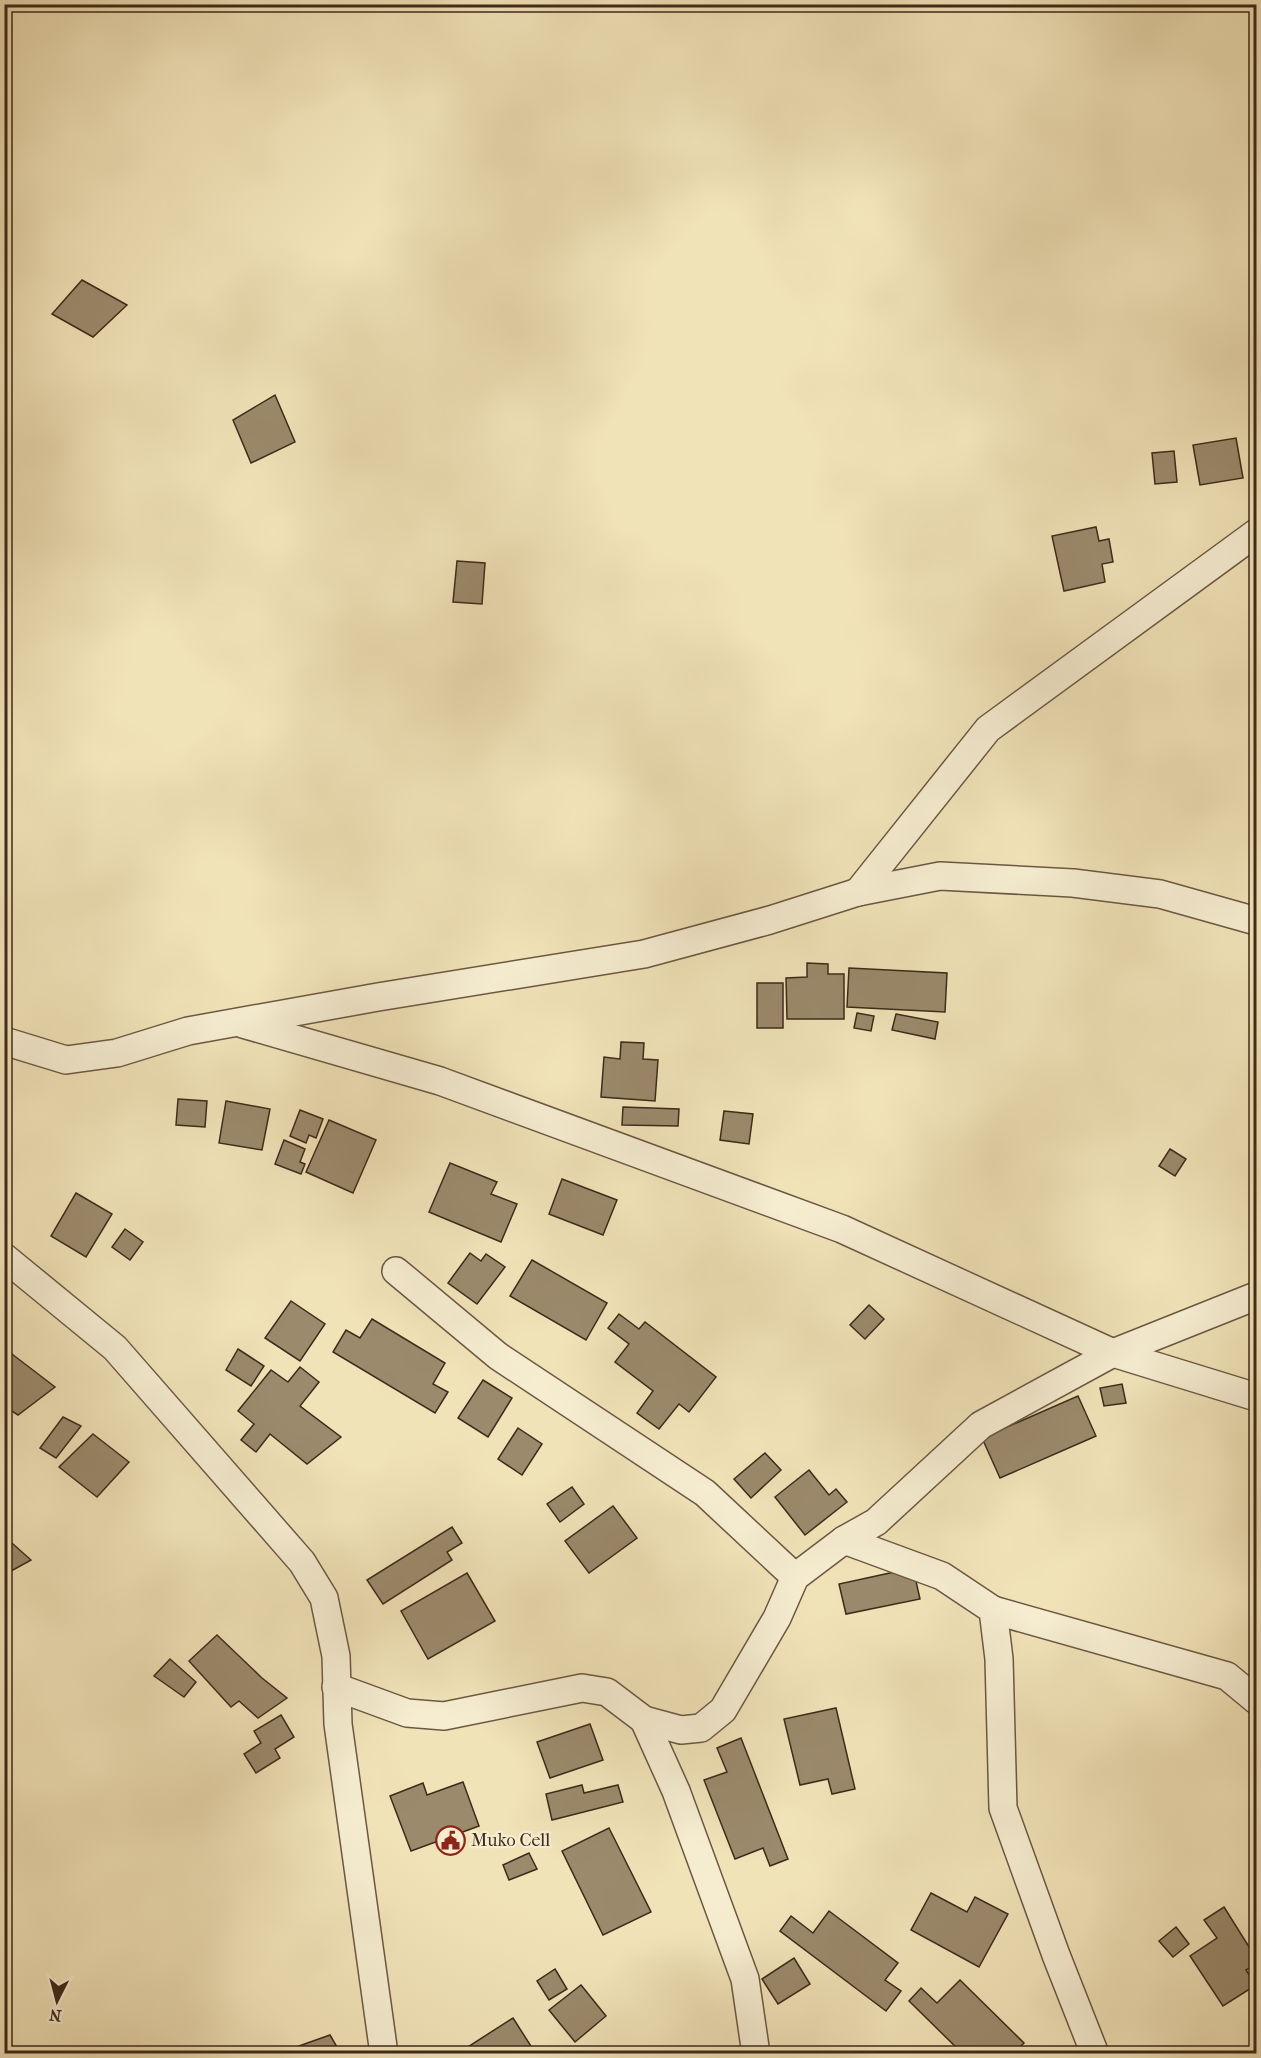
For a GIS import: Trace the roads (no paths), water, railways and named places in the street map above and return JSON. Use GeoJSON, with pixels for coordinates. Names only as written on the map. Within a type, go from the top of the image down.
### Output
{"type":"FeatureCollection","features":[{"type":"Feature","properties":{"kind":"street"},"geometry":{"type":"LineString","coordinates":[[858,892],[988,729],[1257,533]]}},
{"type":"Feature","properties":{"kind":"street"},"geometry":{"type":"LineString","coordinates":[[4,1041],[66,1060],[117,1053],[188,1031],[644,954],[770,920],[858,892],[940,876],[1073,883],[1160,894],[1257,921]]}},
{"type":"Feature","properties":{"kind":"street"},"geometry":{"type":"LineString","coordinates":[[236,1022],[440,1081],[842,1229],[1113,1353],[1257,1396]]}},
{"type":"Feature","properties":{"kind":"street"},"geometry":{"type":"LineString","coordinates":[[4,1257],[115,1348],[302,1563],[324,1598],[336,1656],[338,1724],[384,2054]]}},
{"type":"Feature","properties":{"kind":"street"},"geometry":{"type":"LineString","coordinates":[[396,1271],[498,1356],[705,1493],[795,1577]]}},
{"type":"Feature","properties":{"kind":"street"},"geometry":{"type":"LineString","coordinates":[[336,1687],[407,1713],[444,1716],[582,1688],[607,1692],[644,1720],[681,1730],[702,1728],[723,1710],[777,1618],[795,1577],[844,1540],[876,1522],[981,1425],[1113,1353],[1257,1296]]}},
{"type":"Feature","properties":{"kind":"street"},"geometry":{"type":"LineString","coordinates":[[844,1540],[942,1576],[993,1610],[1227,1676],[1257,1700]]}},
{"type":"Feature","properties":{"kind":"street"},"geometry":{"type":"LineString","coordinates":[[993,1610],[999,1659],[1003,1808],[1093,2054]]}},
{"type":"Feature","properties":{"kind":"street"},"geometry":{"type":"LineString","coordinates":[[644,1720],[676,1791],[745,1978],[756,2054]]}},
{"type":"Feature","properties":{"kind":"place","name":"Muko Cell"},"geometry":{"type":"Point","coordinates":[450,1840]}}]}
